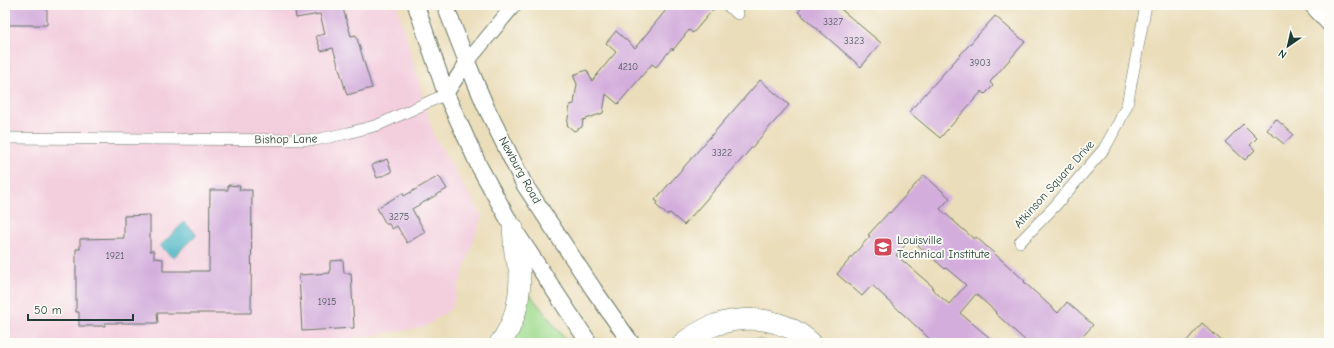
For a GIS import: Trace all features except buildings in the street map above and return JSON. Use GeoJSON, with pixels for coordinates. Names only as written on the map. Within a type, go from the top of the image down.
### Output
{"type":"FeatureCollection","features":[{"type":"Feature","properties":{"kind":"highway"},"geometry":{"type":"LineString","coordinates":[[500,343],[515,314],[519,293],[520,273],[513,228]]}},
{"type":"Feature","properties":{"kind":"highway"},"geometry":{"type":"LineString","coordinates":[[683,343],[714,325],[745,318],[777,323],[802,334],[811,343]]}},
{"type":"Feature","properties":{"kind":"main road"},"geometry":{"type":"LineString","coordinates":[[416,5],[446,94],[479,166],[513,228],[589,343]]}},
{"type":"Feature","properties":{"kind":"main road","name":"Newburg Road"},"geometry":{"type":"LineString","coordinates":[[445,5],[485,105],[524,184],[594,290],[632,343]]}},
{"type":"Feature","properties":{"kind":"street"},"geometry":{"type":"LineString","coordinates":[[446,94],[467,62],[514,5]]}},
{"type":"Feature","properties":{"kind":"street"},"geometry":{"type":"LineString","coordinates":[[727,5],[738,14]]}},
{"type":"Feature","properties":{"kind":"street","name":"Atkinson Square Drive"},"geometry":{"type":"LineString","coordinates":[[1020,242],[1054,207],[1099,155],[1118,124],[1127,106],[1146,5]]}},
{"type":"Feature","properties":{"kind":"street"},"geometry":{"type":"LineString","coordinates":[[1311,5],[1329,26]]}},
{"type":"Feature","properties":{"kind":"street","name":"Bishop Lane"},"geometry":{"type":"LineString","coordinates":[[5,138],[315,140],[348,134],[378,125],[446,94]]}},
{"type":"Feature","properties":{"kind":"shaded area"},"geometry":{"type":"Polygon","coordinates":[[[5,5],[397,5],[434,136],[482,216],[451,309],[425,327],[354,338],[338,343],[5,343],[5,5]]]}},
{"type":"Feature","properties":{"kind":"green space"},"geometry":{"type":"Polygon","coordinates":[[[529,293],[568,343],[511,343],[529,293]]]}},
{"type":"Feature","properties":{"kind":"green space"},"geometry":{"type":"Polygon","coordinates":[[[748,339],[760,340],[773,343],[725,343],[748,339]]]}},
{"type":"Feature","properties":{"kind":"water"},"geometry":{"type":"Polygon","coordinates":[[[184,222],[197,234],[173,258],[160,246],[184,222]]]}},
{"type":"Feature","properties":{"kind":"place","name":"Louisville Technical Institute"},"geometry":{"type":"Point","coordinates":[883,247]}}]}
